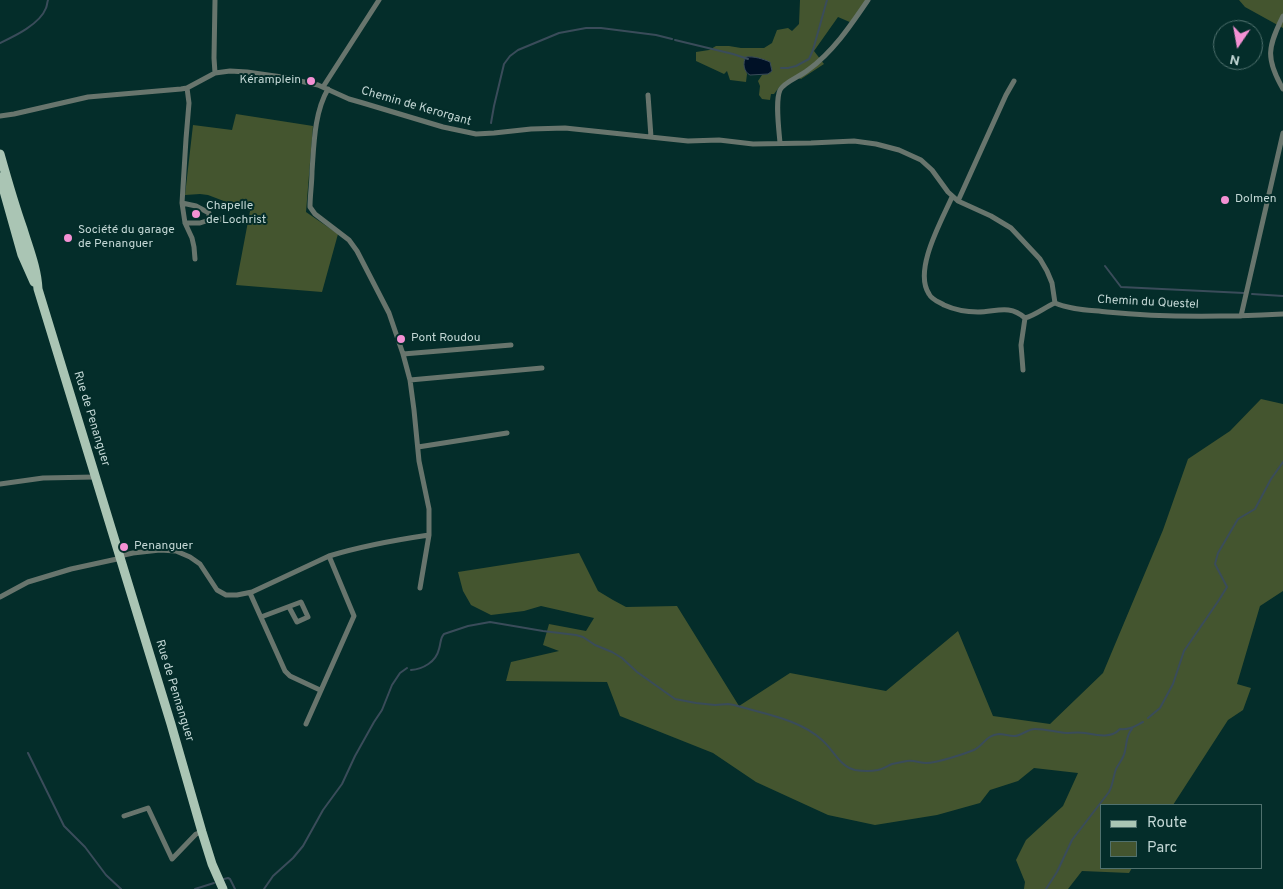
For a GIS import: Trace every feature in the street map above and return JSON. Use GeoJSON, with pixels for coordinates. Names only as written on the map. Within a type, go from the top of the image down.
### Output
{"type":"FeatureCollection","features":[{"type":"Feature","properties":{"kind":"main road","name":"Rue de Penanguer"},"geometry":{"type":"LineString","coordinates":[[0,154],[22,228],[32,254],[38,289],[120,557]]}},
{"type":"Feature","properties":{"kind":"main road","name":"Rue de Penanguer"},"geometry":{"type":"LineString","coordinates":[[0,176],[22,255],[38,289]]}},
{"type":"Feature","properties":{"kind":"main road","name":"Rue de Pennanguer"},"geometry":{"type":"LineString","coordinates":[[120,557],[202,832],[212,864],[223,889]]}},
{"type":"Feature","properties":{"kind":"street"},"geometry":{"type":"LineString","coordinates":[[0,116],[88,98],[187,88],[215,73],[215,0]]}},
{"type":"Feature","properties":{"kind":"street"},"geometry":{"type":"LineString","coordinates":[[379,0],[325,88],[316,128],[310,207],[315,214],[349,240],[357,252],[389,313],[403,354],[410,380],[421,472],[430,509],[429,535],[420,588]]}},
{"type":"Feature","properties":{"kind":"street"},"geometry":{"type":"LineString","coordinates":[[868,0],[843,35],[819,62],[782,86],[778,97],[780,143],[811,144],[854,141],[876,144],[899,150],[926,164],[952,197],[1004,223],[1040,259],[1052,282],[1055,303],[1025,318]]}},
{"type":"Feature","properties":{"kind":"street"},"geometry":{"type":"LineString","coordinates":[[1283,16],[1271,44],[1270,56],[1274,71],[1283,89]]}},
{"type":"Feature","properties":{"kind":"street","name":"Chemin de Kerorgant"},"geometry":{"type":"LineString","coordinates":[[215,73],[238,71],[299,81],[325,88],[349,99],[377,108],[443,127],[476,134],[565,128],[688,141],[720,140],[740,143],[780,143]]}},
{"type":"Feature","properties":{"kind":"street"},"geometry":{"type":"LineString","coordinates":[[958,201],[1014,81]]}},
{"type":"Feature","properties":{"kind":"street"},"geometry":{"type":"LineString","coordinates":[[187,88],[189,104],[182,203],[185,223],[194,247],[194,259]]}},
{"type":"Feature","properties":{"kind":"street"},"geometry":{"type":"LineString","coordinates":[[648,95],[651,137]]}},
{"type":"Feature","properties":{"kind":"street"},"geometry":{"type":"LineString","coordinates":[[1241,316],[1283,133]]}},
{"type":"Feature","properties":{"kind":"street"},"geometry":{"type":"LineString","coordinates":[[733,146],[740,143]]}},
{"type":"Feature","properties":{"kind":"street"},"geometry":{"type":"LineString","coordinates":[[952,197],[927,256],[924,274],[929,295],[941,304],[956,310],[980,312],[1002,309],[1020,314],[1025,318]]}},
{"type":"Feature","properties":{"kind":"street"},"geometry":{"type":"LineString","coordinates":[[182,203],[192,205],[208,213],[209,220]]}},
{"type":"Feature","properties":{"kind":"street"},"geometry":{"type":"LineString","coordinates":[[185,223],[200,223],[223,218]]}},
{"type":"Feature","properties":{"kind":"street","name":"Chemin du Questel"},"geometry":{"type":"LineString","coordinates":[[1055,303],[1067,307],[1125,314],[1183,316],[1283,314]]}},
{"type":"Feature","properties":{"kind":"street"},"geometry":{"type":"LineString","coordinates":[[1023,370],[1021,346],[1025,318]]}},
{"type":"Feature","properties":{"kind":"street"},"geometry":{"type":"LineString","coordinates":[[403,354],[511,345]]}},
{"type":"Feature","properties":{"kind":"street"},"geometry":{"type":"LineString","coordinates":[[410,380],[542,368]]}},
{"type":"Feature","properties":{"kind":"street"},"geometry":{"type":"LineString","coordinates":[[418,447],[507,433]]}},
{"type":"Feature","properties":{"kind":"street"},"geometry":{"type":"LineString","coordinates":[[0,484],[43,478],[95,477]]}},
{"type":"Feature","properties":{"kind":"street"},"geometry":{"type":"LineString","coordinates":[[0,597],[28,582],[72,568],[117,559],[133,553],[160,550],[176,551],[190,558],[200,564],[217,590],[226,595],[237,595],[250,592],[330,556],[360,547],[429,535]]}},
{"type":"Feature","properties":{"kind":"street"},"geometry":{"type":"LineString","coordinates":[[306,724],[354,616],[330,556]]}},
{"type":"Feature","properties":{"kind":"street"},"geometry":{"type":"LineString","coordinates":[[250,592],[285,670],[290,676],[320,690]]}},
{"type":"Feature","properties":{"kind":"street"},"geometry":{"type":"LineString","coordinates":[[261,618],[289,607]]}},
{"type":"Feature","properties":{"kind":"street"},"geometry":{"type":"LineString","coordinates":[[124,816],[148,808],[172,859],[196,834],[202,832]]}},
{"type":"Feature","properties":{"kind":"green space"},"geometry":{"type":"Polygon","coordinates":[[[800,0],[866,0],[852,23],[838,17],[814,51],[824,64],[801,79],[795,77],[780,86],[774,94],[771,94],[770,100],[762,99],[759,95],[760,86],[758,81],[762,75],[772,71],[770,62],[750,57],[745,68],[747,74],[746,82],[730,80],[727,71],[724,74],[696,61],[696,52],[709,50],[716,46],[764,48],[772,43],[777,30],[788,28],[792,31],[799,24],[800,0]]]}},
{"type":"Feature","properties":{"kind":"green space"},"geometry":{"type":"Polygon","coordinates":[[[1239,0],[1283,0],[1283,28],[1245,7],[1239,0]]]}},
{"type":"Feature","properties":{"kind":"green space"},"geometry":{"type":"Polygon","coordinates":[[[236,114],[313,126],[306,212],[338,234],[322,292],[236,285],[250,211],[208,195],[185,195],[193,125],[232,130],[236,114]]]}},
{"type":"Feature","properties":{"kind":"green space"},"geometry":{"type":"Polygon","coordinates":[[[1261,399],[1283,404],[1283,591],[1260,606],[1237,684],[1251,688],[1243,710],[1228,720],[1174,804],[1100,804],[1100,869],[1131,869],[1129,873],[1082,871],[1068,889],[1024,889],[1025,882],[1016,860],[1026,840],[1063,806],[1078,773],[1034,768],[1018,781],[990,790],[980,803],[937,815],[875,825],[828,815],[756,782],[713,753],[620,716],[607,682],[506,681],[511,662],[559,651],[543,645],[549,624],[586,631],[594,618],[541,606],[524,611],[491,615],[471,605],[463,591],[458,572],[579,553],[598,591],[613,600],[626,607],[677,606],[739,706],[790,673],[886,691],[958,631],[993,716],[1050,724],[1103,673],[1163,530],[1188,459],[1230,431],[1261,399]]]}},
{"type":"Feature","properties":{"kind":"water"},"geometry":{"type":"Polygon","coordinates":[[[746,57],[755,57],[770,62],[772,71],[768,74],[750,75],[744,67],[746,57]]]}},
{"type":"Feature","properties":{"kind":"waterway"},"geometry":{"type":"LineString","coordinates":[[0,43],[33,24],[43,14],[48,0]]}},
{"type":"Feature","properties":{"kind":"waterway"},"geometry":{"type":"LineString","coordinates":[[781,68],[796,66],[809,59],[827,0]]}},
{"type":"Feature","properties":{"kind":"waterway"},"geometry":{"type":"LineString","coordinates":[[491,123],[504,64],[518,50],[559,33],[586,28],[656,35],[672,39]]}},
{"type":"Feature","properties":{"kind":"waterway"},"geometry":{"type":"LineString","coordinates":[[675,40],[748,59]]}},
{"type":"Feature","properties":{"kind":"waterway"},"geometry":{"type":"LineString","coordinates":[[1105,266],[1121,287],[1244,293]]}},
{"type":"Feature","properties":{"kind":"waterway"},"geometry":{"type":"LineString","coordinates":[[1252,294],[1283,296]]}},
{"type":"Feature","properties":{"kind":"waterway"},"geometry":{"type":"LineString","coordinates":[[1148,718],[1160,708],[1173,684],[1184,651],[1227,587],[1215,564],[1218,553],[1238,519],[1255,509],[1271,479],[1283,462]]}},
{"type":"Feature","properties":{"kind":"waterway"},"geometry":{"type":"LineString","coordinates":[[411,670],[420,668],[435,658],[444,634],[468,626],[490,622],[576,635],[622,658],[637,672],[675,699],[715,705],[734,705],[792,722],[822,740],[845,765],[861,771],[878,770],[892,764],[907,761],[931,763],[943,760],[974,750],[991,736],[999,734],[1017,736],[1029,730],[1043,729],[1066,733],[1108,735],[1143,722]]}},
{"type":"Feature","properties":{"kind":"waterway"},"geometry":{"type":"LineString","coordinates":[[264,889],[273,876],[303,846],[323,810],[342,784],[355,756],[382,710],[392,685],[400,673],[407,668]]}},
{"type":"Feature","properties":{"kind":"waterway"},"geometry":{"type":"LineString","coordinates":[[1046,889],[1057,872],[1072,840],[1109,792],[1132,729]]}},
{"type":"Feature","properties":{"kind":"waterway"},"geometry":{"type":"LineString","coordinates":[[28,753],[64,826],[85,847],[106,875],[121,889]]}},
{"type":"Feature","properties":{"kind":"waterway"},"geometry":{"type":"LineString","coordinates":[[224,879],[230,879],[235,889]]}},
{"type":"Feature","properties":{"kind":"waterway"},"geometry":{"type":"LineString","coordinates":[[195,889],[214,883]]}},
{"type":"Feature","properties":{"kind":"place","name":"Kéramplein"},"geometry":{"type":"Point","coordinates":[311,81]}},
{"type":"Feature","properties":{"kind":"place","name":"Dolmen"},"geometry":{"type":"Point","coordinates":[1225,200]}},
{"type":"Feature","properties":{"kind":"place","name":"Chapelle de Lochrist"},"geometry":{"type":"Point","coordinates":[196,214]}},
{"type":"Feature","properties":{"kind":"place","name":"Société du garage de Penanguer"},"geometry":{"type":"Point","coordinates":[68,238]}},
{"type":"Feature","properties":{"kind":"place","name":"Pont Roudou"},"geometry":{"type":"Point","coordinates":[401,339]}},
{"type":"Feature","properties":{"kind":"place","name":"Penanguer"},"geometry":{"type":"Point","coordinates":[124,547]}}]}
